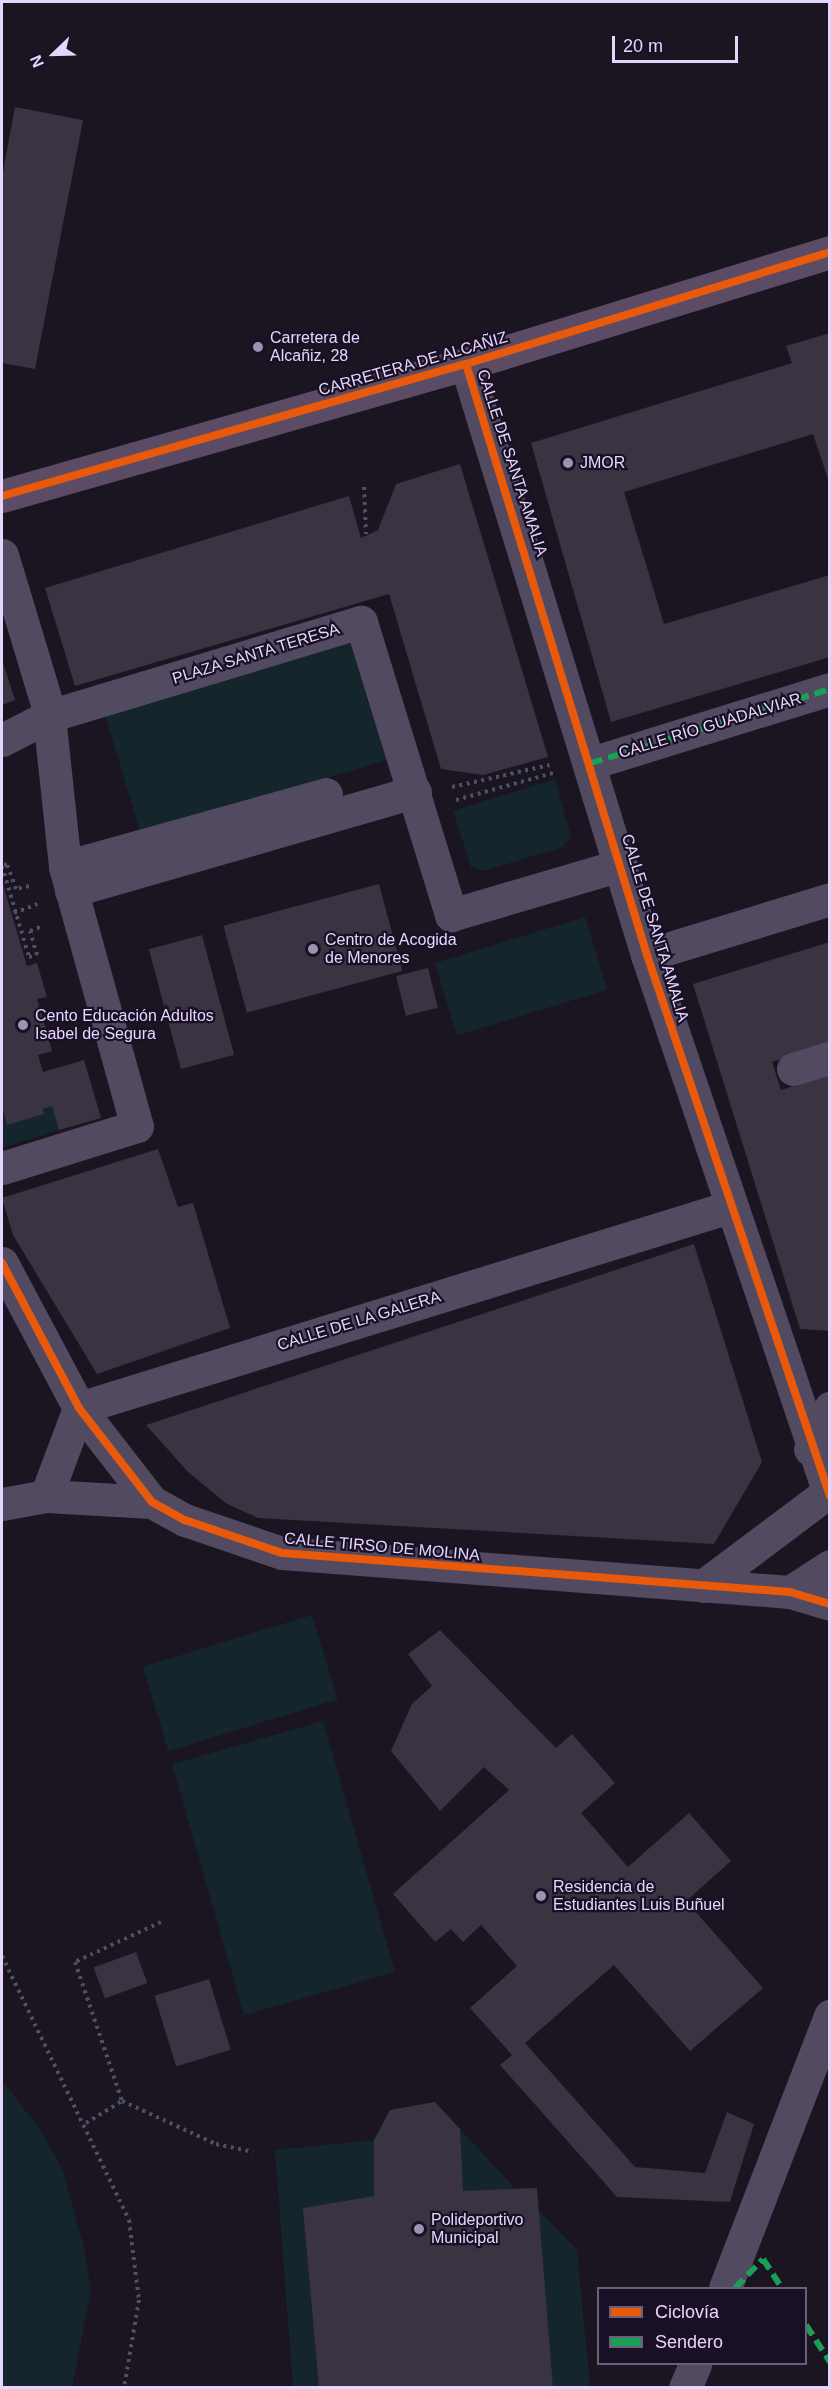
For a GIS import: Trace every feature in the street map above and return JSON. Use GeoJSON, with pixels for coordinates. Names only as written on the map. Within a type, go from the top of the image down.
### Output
{"type":"FeatureCollection","features":[{"type":"Feature","properties":{"kind":"main road","name":"CARRETERA DE ALCAÑIZ"},"geometry":{"type":"LineString","coordinates":[[2,496],[466,364],[830,252]]}},
{"type":"Feature","properties":{"kind":"street","name":"CALLE DE SANTA AMALIA"},"geometry":{"type":"LineString","coordinates":[[466,364],[591,763],[647,956],[810,1449],[829,1494]]}},
{"type":"Feature","properties":{"kind":"street"},"geometry":{"type":"LineString","coordinates":[[2,555],[49,716],[72,891],[137,1126],[2,1168]]}},
{"type":"Feature","properties":{"kind":"street","name":"PLAZA SANTA TERESA"},"geometry":{"type":"LineString","coordinates":[[49,716],[361,622],[421,790],[450,915],[621,865]]}},
{"type":"Feature","properties":{"kind":"street","name":"CALLE RÍO GUADALVIAR"},"geometry":{"type":"LineString","coordinates":[[591,763],[830,689]]}},
{"type":"Feature","properties":{"kind":"street"},"geometry":{"type":"LineString","coordinates":[[2,740],[49,716]]}},
{"type":"Feature","properties":{"kind":"street"},"geometry":{"type":"LineString","coordinates":[[72,891],[421,790]]}},
{"type":"Feature","properties":{"kind":"street"},"geometry":{"type":"LineString","coordinates":[[647,956],[830,899]]}},
{"type":"Feature","properties":{"kind":"street"},"geometry":{"type":"LineString","coordinates":[[794,1069],[830,1059]]}},
{"type":"Feature","properties":{"kind":"street","name":"CALLE DE LA GALERA"},"geometry":{"type":"LineString","coordinates":[[79,1408],[729,1207]]}},
{"type":"Feature","properties":{"kind":"street","name":"CALLE TIRSO DE MOLINA"},"geometry":{"type":"LineString","coordinates":[[2,1263],[79,1408],[152,1502],[218,1533],[282,1553],[790,1592],[830,1604]]}},
{"type":"Feature","properties":{"kind":"street"},"geometry":{"type":"LineString","coordinates":[[46,1496],[79,1408]]}},
{"type":"Feature","properties":{"kind":"street"},"geometry":{"type":"LineString","coordinates":[[810,1449],[830,1408]]}},
{"type":"Feature","properties":{"kind":"street"},"geometry":{"type":"LineString","coordinates":[[703,1586],[829,1494]]}},
{"type":"Feature","properties":{"kind":"street"},"geometry":{"type":"LineString","coordinates":[[2,1504],[46,1496],[152,1502]]}},
{"type":"Feature","properties":{"kind":"street"},"geometry":{"type":"LineString","coordinates":[[790,1592],[830,1566]]}},
{"type":"Feature","properties":{"kind":"street"},"geometry":{"type":"LineString","coordinates":[[726,2287],[830,2016]]}},
{"type":"Feature","properties":{"kind":"street"},"geometry":{"type":"LineString","coordinates":[[685,2388],[694,2365]]}},
{"type":"Feature","properties":{"kind":"path"},"geometry":{"type":"LineString","coordinates":[[364,487],[366,534]]}},
{"type":"Feature","properties":{"kind":"path"},"geometry":{"type":"LineString","coordinates":[[421,790],[485,783],[556,763],[559,772],[421,790]]}},
{"type":"Feature","properties":{"kind":"path"},"geometry":{"type":"LineString","coordinates":[[2,866],[14,913],[29,957],[38,955],[30,931],[72,891]]}},
{"type":"Feature","properties":{"kind":"path"},"geometry":{"type":"LineString","coordinates":[[14,913],[40,903]]}},
{"type":"Feature","properties":{"kind":"path"},"geometry":{"type":"LineString","coordinates":[[161,1922],[75,1962],[122,2101],[216,2144],[253,2152]]}},
{"type":"Feature","properties":{"kind":"path"},"geometry":{"type":"LineString","coordinates":[[2,1956],[86,2123],[129,2220],[139,2301],[124,2388]]}},
{"type":"Feature","properties":{"kind":"path"},"geometry":{"type":"LineString","coordinates":[[86,2123],[122,2101]]}},
{"type":"Feature","properties":{"kind":"shaded area"},"geometry":{"type":"Polygon","coordinates":[[[354,638],[391,758],[141,835],[104,714],[354,638]]]}},
{"type":"Feature","properties":{"kind":"shaded area"},"geometry":{"type":"Polygon","coordinates":[[[555,779],[571,836],[563,847],[484,871],[471,867],[453,811],[555,779]]]}},
{"type":"Feature","properties":{"kind":"shaded area"},"geometry":{"type":"Polygon","coordinates":[[[585,917],[607,990],[457,1036],[435,963],[585,917]]]}},
{"type":"Feature","properties":{"kind":"shaded area"},"geometry":{"type":"Polygon","coordinates":[[[2,1106],[7,1125],[44,1114],[43,1109],[52,1106],[59,1130],[2,1148],[2,1106]]]}},
{"type":"Feature","properties":{"kind":"shaded area"},"geometry":{"type":"Polygon","coordinates":[[[312,1615],[338,1699],[168,1751],[143,1667],[312,1615]]]}},
{"type":"Feature","properties":{"kind":"shaded area"},"geometry":{"type":"Polygon","coordinates":[[[323,1721],[395,1972],[244,2015],[172,1764],[323,1721]]]}},
{"type":"Feature","properties":{"kind":"shaded area"},"geometry":{"type":"Polygon","coordinates":[[[2,2080],[43,2134],[63,2171],[84,2248],[91,2291],[72,2387],[2,2387],[2,2080]]]}},
{"type":"Feature","properties":{"kind":"shaded area","name":"Polideportivo Municipal"},"geometry":{"type":"Polygon","coordinates":[[[435,2102],[515,2188],[537,2188],[537,2209],[577,2250],[590,2387],[293,2387],[275,2150],[374,2140],[390,2110],[435,2102]]]}},
{"type":"Feature","properties":{"kind":"building"},"geometry":{"type":"Polygon","coordinates":[[[15,107],[83,120],[35,369],[2,363],[2,177],[15,107]]]}},
{"type":"Feature","properties":{"kind":"building"},"geometry":{"type":"Polygon","coordinates":[[[830,333],[830,485],[813,434],[624,492],[664,624],[830,575],[830,657],[611,722],[531,443],[792,363],[786,346],[830,333]]]}},
{"type":"Feature","properties":{"kind":"building"},"geometry":{"type":"Polygon","coordinates":[[[460,464],[548,757],[483,775],[441,769],[389,594],[75,686],[45,588],[349,496],[361,538],[378,530],[396,484],[460,464]]]}},
{"type":"Feature","properties":{"kind":"building"},"geometry":{"type":"Polygon","coordinates":[[[2,660],[15,700],[2,705],[2,660]]]}},
{"type":"Feature","properties":{"kind":"building","name":"Cento Educación Adultos Isabel de Segura"},"geometry":{"type":"Polygon","coordinates":[[[2,881],[27,966],[37,963],[47,997],[37,999],[52,1051],[38,1055],[43,1072],[84,1060],[101,1118],[59,1130],[52,1106],[43,1109],[44,1114],[7,1125],[2,1106],[2,881]]]}},
{"type":"Feature","properties":{"kind":"building","name":"Centro de Acogida de Menores"},"geometry":{"type":"Polygon","coordinates":[[[379,884],[402,971],[247,1013],[223,926],[379,884]]]}},
{"type":"Feature","properties":{"kind":"building"},"geometry":{"type":"Polygon","coordinates":[[[202,935],[234,1055],[181,1069],[149,949],[202,935]]]}},
{"type":"Feature","properties":{"kind":"building"},"geometry":{"type":"Polygon","coordinates":[[[830,942],[830,1044],[772,1062],[781,1090],[830,1074],[830,1331],[800,1329],[693,984],[830,942]]]}},
{"type":"Feature","properties":{"kind":"building"},"geometry":{"type":"Polygon","coordinates":[[[428,968],[438,1008],[406,1016],[396,976],[428,968]]]}},
{"type":"Feature","properties":{"kind":"building"},"geometry":{"type":"Polygon","coordinates":[[[158,1149],[178,1207],[193,1203],[230,1328],[97,1374],[13,1235],[2,1198],[158,1149]]]}},
{"type":"Feature","properties":{"kind":"building"},"geometry":{"type":"Polygon","coordinates":[[[694,1244],[762,1462],[714,1544],[258,1518],[227,1504],[188,1472],[146,1425],[694,1244]]]}},
{"type":"Feature","properties":{"kind":"building"},"geometry":{"type":"Polygon","coordinates":[[[440,1630],[556,1748],[572,1734],[615,1783],[581,1813],[628,1867],[689,1813],[731,1861],[686,1901],[763,1988],[690,2051],[614,1965],[525,2043],[635,2167],[705,2173],[727,2112],[754,2124],[730,2202],[617,2197],[500,2065],[512,2055],[470,2008],[517,1966],[481,1925],[463,1942],[451,1929],[435,1942],[393,1894],[509,1790],[484,1767],[440,1811],[391,1751],[412,1704],[432,1686],[408,1654],[440,1630]]]}},
{"type":"Feature","properties":{"kind":"building"},"geometry":{"type":"Polygon","coordinates":[[[136,1952],[147,1983],[105,1998],[94,1967],[136,1952]]]}},
{"type":"Feature","properties":{"kind":"building"},"geometry":{"type":"Polygon","coordinates":[[[209,1979],[231,2050],[176,2066],[154,1996],[209,1979]]]}},
{"type":"Feature","properties":{"kind":"building","name":"Polideportivo Municipal"},"geometry":{"type":"Polygon","coordinates":[[[435,2102],[460,2129],[463,2191],[537,2188],[553,2388],[319,2388],[303,2208],[374,2196],[374,2140],[390,2110],[435,2102]]]}},
{"type":"Feature","properties":{"kind":"marked path"},"geometry":{"type":"LineString","coordinates":[[591,763],[830,689]]}},
{"type":"Feature","properties":{"kind":"marked path"},"geometry":{"type":"LineString","coordinates":[[736,2287],[763,2259],[781,2287]]}},
{"type":"Feature","properties":{"kind":"marked path"},"geometry":{"type":"LineString","coordinates":[[807,2327],[830,2362]]}},
{"type":"Feature","properties":{"kind":"cycle path"},"geometry":{"type":"LineString","coordinates":[[2,496],[466,364],[830,252]]}},
{"type":"Feature","properties":{"kind":"cycle path"},"geometry":{"type":"LineString","coordinates":[[466,364],[647,955],[830,1496]]}},
{"type":"Feature","properties":{"kind":"cycle path"},"geometry":{"type":"LineString","coordinates":[[2,1263],[79,1408],[152,1502],[185,1520],[282,1553],[790,1592],[830,1604]]}},
{"type":"Feature","properties":{"kind":"place","name":"Carretera de Alcañiz, 28"},"geometry":{"type":"Point","coordinates":[258,347]}},
{"type":"Feature","properties":{"kind":"place","name":"JMOR"},"geometry":{"type":"Point","coordinates":[568,463]}},
{"type":"Feature","properties":{"kind":"place","name":"Centro de Acogida de Menores"},"geometry":{"type":"Point","coordinates":[313,949]}},
{"type":"Feature","properties":{"kind":"place","name":"Cento Educación Adultos Isabel de Segura"},"geometry":{"type":"Point","coordinates":[23,1025]}},
{"type":"Feature","properties":{"kind":"place","name":"Residencia de Estudiantes Luis Buñuel"},"geometry":{"type":"Point","coordinates":[541,1896]}},
{"type":"Feature","properties":{"kind":"place","name":"Polideportivo Municipal"},"geometry":{"type":"Point","coordinates":[419,2229]}}]}
